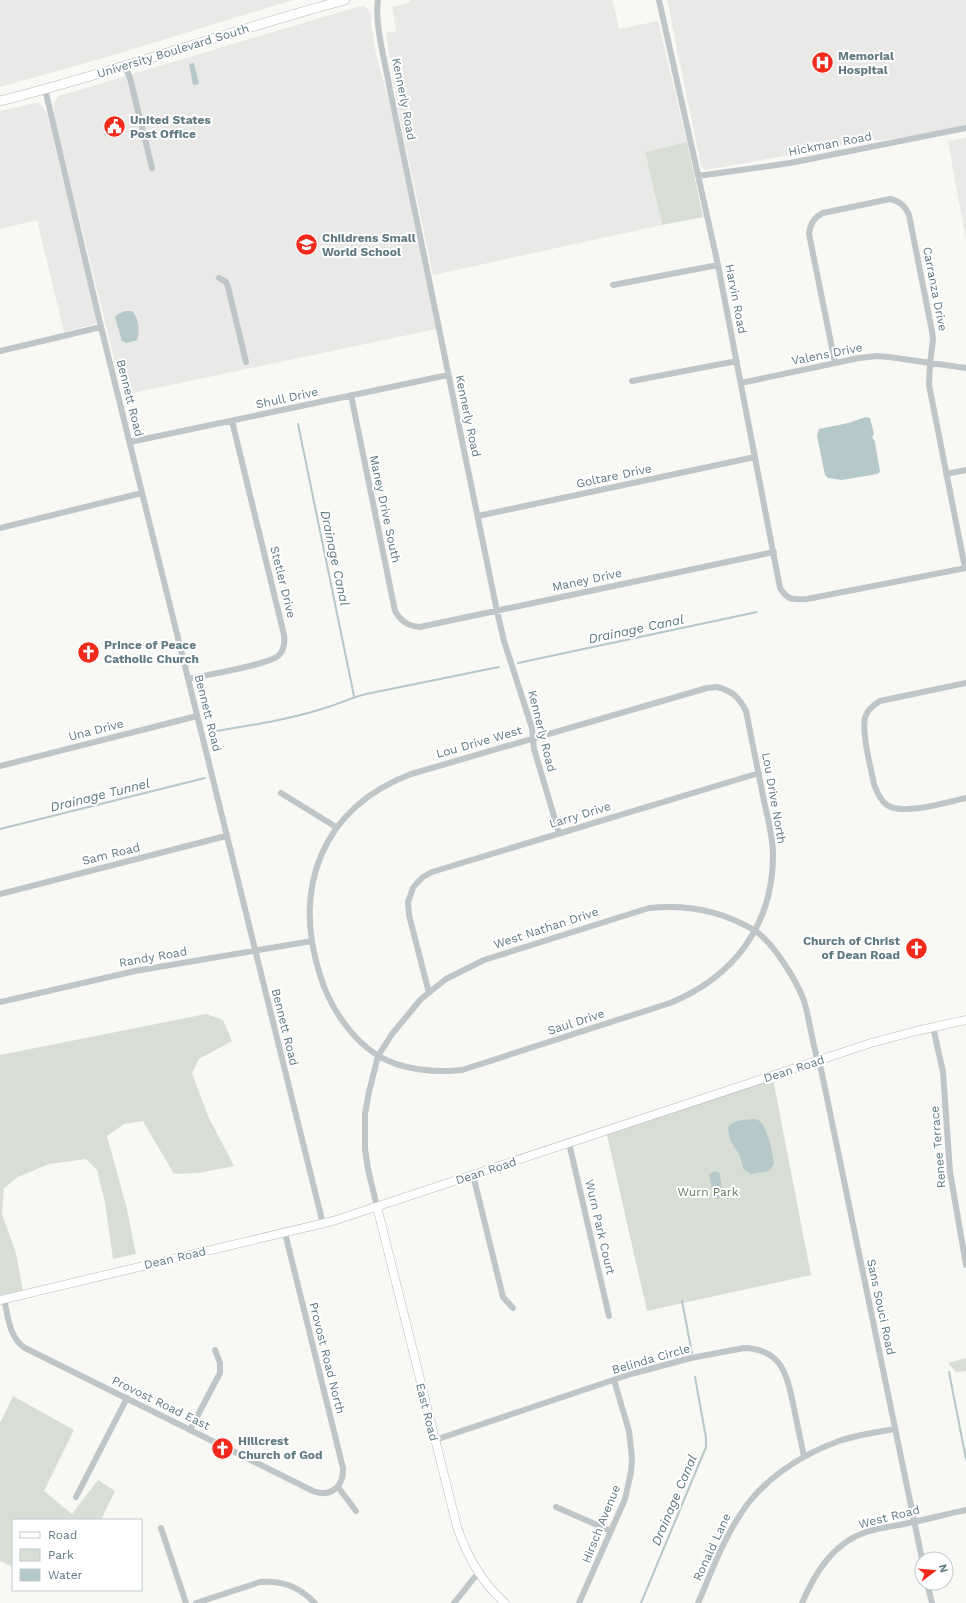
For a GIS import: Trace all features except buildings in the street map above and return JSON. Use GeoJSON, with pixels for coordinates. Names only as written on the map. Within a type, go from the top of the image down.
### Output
{"type":"FeatureCollection","features":[{"type":"Feature","properties":{"kind":"main road","name":"University Boulevard South"},"geometry":{"type":"LineString","coordinates":[[0,101],[125,66],[277,19],[345,0]]}},
{"type":"Feature","properties":{"kind":"main road","name":"Dean Road"},"geometry":{"type":"LineString","coordinates":[[2,1299],[323,1224],[377,1208],[870,1043],[966,1020]]}},
{"type":"Feature","properties":{"kind":"main road","name":"East Road"},"geometry":{"type":"LineString","coordinates":[[377,1208],[457,1528],[468,1554],[480,1574],[505,1603]]}},
{"type":"Feature","properties":{"kind":"street","name":"Kennerly Road"},"geometry":{"type":"LineString","coordinates":[[378,0],[377,6],[380,31],[390,90],[497,611],[504,641],[532,728],[534,749],[559,833]]}},
{"type":"Feature","properties":{"kind":"street","name":"Harvin Road"},"geometry":{"type":"LineString","coordinates":[[658,0],[718,266],[780,588],[784,595],[792,599],[807,599],[966,568]]}},
{"type":"Feature","properties":{"kind":"street"},"geometry":{"type":"LineString","coordinates":[[125,66],[130,78],[152,168]]}},
{"type":"Feature","properties":{"kind":"street","name":"Bennett Road"},"geometry":{"type":"LineString","coordinates":[[45,89],[101,327],[323,1224]]}},
{"type":"Feature","properties":{"kind":"street","name":"Hickman Road"},"geometry":{"type":"LineString","coordinates":[[698,176],[790,163],[966,128]]}},
{"type":"Feature","properties":{"kind":"street","name":"Carranza Drive"},"geometry":{"type":"LineString","coordinates":[[835,363],[809,234],[812,221],[823,213],[890,199],[898,201],[903,204],[909,215],[932,331],[933,339],[929,385],[930,395],[966,568]]}},
{"type":"Feature","properties":{"kind":"street"},"geometry":{"type":"LineString","coordinates":[[613,285],[718,266]]}},
{"type":"Feature","properties":{"kind":"street"},"geometry":{"type":"LineString","coordinates":[[219,278],[226,282],[228,287],[246,362]]}},
{"type":"Feature","properties":{"kind":"street"},"geometry":{"type":"LineString","coordinates":[[0,351],[101,327]]}},
{"type":"Feature","properties":{"kind":"street","name":"Valens Drive"},"geometry":{"type":"LineString","coordinates":[[741,383],[859,358],[877,356],[966,368]]}},
{"type":"Feature","properties":{"kind":"street"},"geometry":{"type":"LineString","coordinates":[[632,381],[737,361]]}},
{"type":"Feature","properties":{"kind":"street","name":"Shull Drive"},"geometry":{"type":"LineString","coordinates":[[130,442],[448,375]]}},
{"type":"Feature","properties":{"kind":"street","name":"Maney Drive South"},"geometry":{"type":"LineString","coordinates":[[351,395],[395,611],[400,619],[406,624]]}},
{"type":"Feature","properties":{"kind":"street","name":"Stetler Drive"},"geometry":{"type":"LineString","coordinates":[[188,679],[267,662],[279,655],[285,643],[232,421]]}},
{"type":"Feature","properties":{"kind":"street","name":"Goltare Drive"},"geometry":{"type":"LineString","coordinates":[[478,516],[756,458]]}},
{"type":"Feature","properties":{"kind":"street"},"geometry":{"type":"LineString","coordinates":[[946,474],[966,470]]}},
{"type":"Feature","properties":{"kind":"street"},"geometry":{"type":"LineString","coordinates":[[0,528],[142,493]]}},
{"type":"Feature","properties":{"kind":"street","name":"Maney Drive"},"geometry":{"type":"LineString","coordinates":[[406,624],[412,627],[420,627],[774,552]]}},
{"type":"Feature","properties":{"kind":"street"},"geometry":{"type":"LineString","coordinates":[[966,683],[886,699],[875,704],[866,714],[864,721],[869,757],[878,792],[887,805],[893,808],[908,810],[966,798]]}},
{"type":"Feature","properties":{"kind":"street","name":"Lou Drive West"},"geometry":{"type":"LineString","coordinates":[[312,941],[309,914],[314,876],[325,846],[336,827],[363,800],[392,781],[411,774],[707,688],[716,687],[727,689],[734,694]]}},
{"type":"Feature","properties":{"kind":"street","name":"Lou Drive North"},"geometry":{"type":"LineString","coordinates":[[734,694],[746,711],[770,829],[773,854],[769,892],[761,920],[755,931]]}},
{"type":"Feature","properties":{"kind":"street","name":"Una Drive"},"geometry":{"type":"LineString","coordinates":[[0,766],[197,716]]}},
{"type":"Feature","properties":{"kind":"street","name":"Larry Drive"},"geometry":{"type":"LineString","coordinates":[[429,993],[409,915],[408,902],[413,888],[423,877],[432,872],[758,773]]}},
{"type":"Feature","properties":{"kind":"street"},"geometry":{"type":"LineString","coordinates":[[281,794],[336,827]]}},
{"type":"Feature","properties":{"kind":"street","name":"Sam Road"},"geometry":{"type":"LineString","coordinates":[[0,894],[226,836]]}},
{"type":"Feature","properties":{"kind":"street","name":"West Nathan Drive"},"geometry":{"type":"LineString","coordinates":[[377,1208],[368,1169],[364,1132],[369,1092],[378,1056],[392,1034],[421,999],[429,993],[455,974],[484,960],[649,908],[672,907],[704,910],[755,931]]}},
{"type":"Feature","properties":{"kind":"street","name":"Saul Drive"},"geometry":{"type":"LineString","coordinates":[[312,941],[318,968],[329,999],[347,1027],[362,1043],[378,1056],[392,1062],[432,1071],[462,1070],[663,1005],[686,996],[712,980],[739,954],[755,931]]}},
{"type":"Feature","properties":{"kind":"street","name":"Sans Souci Road"},"geometry":{"type":"LineString","coordinates":[[755,931],[783,961],[799,989],[807,1014],[821,1069],[920,1551]]}},
{"type":"Feature","properties":{"kind":"street","name":"Randy Road"},"geometry":{"type":"LineString","coordinates":[[0,1002],[134,971],[312,941]]}},
{"type":"Feature","properties":{"kind":"street","name":"Renee Terrace"},"geometry":{"type":"LineString","coordinates":[[933,1027],[943,1072],[950,1177],[966,1265]]}},
{"type":"Feature","properties":{"kind":"street","name":"Wurn Park Court"},"geometry":{"type":"LineString","coordinates":[[569,1143],[609,1316]]}},
{"type":"Feature","properties":{"kind":"street"},"geometry":{"type":"LineString","coordinates":[[473,1175],[503,1297],[513,1308]]}},
{"type":"Feature","properties":{"kind":"street","name":"Provost Road North"},"geometry":{"type":"LineString","coordinates":[[285,1233],[343,1468],[342,1481],[338,1487]]}},
{"type":"Feature","properties":{"kind":"street","name":"Provost Road East"},"geometry":{"type":"LineString","coordinates":[[2,1299],[12,1334],[20,1345],[313,1491],[326,1493],[338,1487]]}},
{"type":"Feature","properties":{"kind":"street","name":"Belinda Circle"},"geometry":{"type":"LineString","coordinates":[[434,1440],[614,1380],[661,1366],[691,1358],[744,1348],[762,1351],[776,1360],[786,1373],[804,1457]]}},
{"type":"Feature","properties":{"kind":"street"},"geometry":{"type":"LineString","coordinates":[[190,1430],[220,1372],[220,1363],[215,1350]]}},
{"type":"Feature","properties":{"kind":"street","name":"Hirsch Avenue"},"geometry":{"type":"LineString","coordinates":[[579,1603],[611,1531],[628,1487],[632,1458],[630,1431],[614,1380]]}},
{"type":"Feature","properties":{"kind":"street"},"geometry":{"type":"LineString","coordinates":[[76,1497],[127,1398]]}},
{"type":"Feature","properties":{"kind":"street","name":"Ronald Lane"},"geometry":{"type":"LineString","coordinates":[[698,1603],[724,1543],[740,1514],[769,1482],[804,1457],[839,1441],[895,1428]]}},
{"type":"Feature","properties":{"kind":"street"},"geometry":{"type":"LineString","coordinates":[[338,1487],[356,1511]]}},
{"type":"Feature","properties":{"kind":"street"},"geometry":{"type":"LineString","coordinates":[[556,1507],[611,1531]]}},
{"type":"Feature","properties":{"kind":"street","name":"West Road"},"geometry":{"type":"LineString","coordinates":[[802,1603],[819,1569],[833,1553],[844,1544],[866,1532],[966,1510]]}},
{"type":"Feature","properties":{"kind":"street"},"geometry":{"type":"LineString","coordinates":[[161,1528],[186,1603]]}},
{"type":"Feature","properties":{"kind":"street"},"geometry":{"type":"LineString","coordinates":[[454,1603],[466,1587],[480,1574]]}},
{"type":"Feature","properties":{"kind":"street"},"geometry":{"type":"LineString","coordinates":[[196,1603],[260,1582],[271,1581],[301,1590],[315,1603]]}},
{"type":"Feature","properties":{"kind":"street"},"geometry":{"type":"LineString","coordinates":[[929,1591],[932,1603]]}},
{"type":"Feature","properties":{"kind":"shaded area"},"geometry":{"type":"Polygon","coordinates":[[[0,0],[293,0],[117,54],[0,87],[0,0]]]}},
{"type":"Feature","properties":{"kind":"shaded area"},"geometry":{"type":"Polygon","coordinates":[[[410,0],[613,0],[619,29],[658,21],[687,142],[645,152],[662,225],[433,275],[398,109],[386,33],[396,31],[392,7],[410,2],[410,0]]]}},
{"type":"Feature","properties":{"kind":"shaded area","name":"Memorial Hospital"},"geometry":{"type":"Polygon","coordinates":[[[667,0],[966,0],[966,126],[898,138],[864,142],[706,170],[701,166],[667,0]]]}},
{"type":"Feature","properties":{"kind":"shaded area"},"geometry":{"type":"Polygon","coordinates":[[[360,6],[365,6],[371,14],[371,24],[376,54],[392,113],[436,329],[123,395],[54,115],[54,102],[59,96],[360,6]]]}},
{"type":"Feature","properties":{"kind":"shaded area"},"geometry":{"type":"Polygon","coordinates":[[[39,103],[47,114],[96,317],[96,323],[64,332],[37,220],[0,229],[0,111],[39,103]]]}},
{"type":"Feature","properties":{"kind":"shaded area"},"geometry":{"type":"Polygon","coordinates":[[[966,137],[966,241],[948,141],[966,137]]]}},
{"type":"Feature","properties":{"kind":"green space"},"geometry":{"type":"Polygon","coordinates":[[[687,142],[703,217],[662,225],[645,152],[687,142]]]}},
{"type":"Feature","properties":{"kind":"green space"},"geometry":{"type":"Polygon","coordinates":[[[206,1014],[223,1020],[232,1041],[199,1059],[192,1073],[208,1116],[234,1166],[199,1173],[174,1174],[143,1121],[124,1124],[107,1136],[127,1209],[136,1254],[113,1259],[105,1202],[97,1170],[86,1159],[49,1164],[18,1177],[4,1188],[2,1214],[16,1253],[23,1291],[0,1295],[0,1055],[206,1014]]]}},
{"type":"Feature","properties":{"kind":"green space","name":"Wurn Park"},"geometry":{"type":"Polygon","coordinates":[[[773,1079],[811,1275],[647,1311],[607,1135],[773,1079]]]}},
{"type":"Feature","properties":{"kind":"green space"},"geometry":{"type":"Polygon","coordinates":[[[966,1358],[966,1371],[956,1372],[948,1363],[966,1358]]]}},
{"type":"Feature","properties":{"kind":"green space"},"geometry":{"type":"Polygon","coordinates":[[[13,1396],[74,1430],[44,1491],[72,1514],[98,1480],[115,1491],[101,1519],[12,1519],[12,1567],[0,1561],[0,1423],[13,1396]]]}},
{"type":"Feature","properties":{"kind":"water"},"geometry":{"type":"Polygon","coordinates":[[[194,63],[199,84],[193,85],[189,64],[194,63]]]}},
{"type":"Feature","properties":{"kind":"water"},"geometry":{"type":"Polygon","coordinates":[[[125,311],[132,311],[136,317],[139,329],[137,340],[127,343],[122,341],[115,317],[125,311]]]}},
{"type":"Feature","properties":{"kind":"water"},"geometry":{"type":"Polygon","coordinates":[[[866,417],[870,418],[874,434],[872,437],[875,442],[880,472],[877,474],[842,480],[828,478],[825,475],[817,436],[819,429],[848,423],[866,417]]]}},
{"type":"Feature","properties":{"kind":"water"},"geometry":{"type":"Polygon","coordinates":[[[756,1119],[760,1121],[766,1132],[771,1146],[774,1164],[769,1171],[751,1174],[744,1170],[739,1154],[730,1140],[728,1128],[736,1121],[756,1119]]]}},
{"type":"Feature","properties":{"kind":"water"},"geometry":{"type":"Polygon","coordinates":[[[715,1171],[719,1172],[724,1197],[714,1199],[709,1174],[715,1171]]]}},
{"type":"Feature","properties":{"kind":"waterway","name":"Drainage Canal"},"geometry":{"type":"LineString","coordinates":[[298,424],[354,696]]}},
{"type":"Feature","properties":{"kind":"waterway","name":"Drainage Canal"},"geometry":{"type":"LineString","coordinates":[[518,663],[757,612]]}},
{"type":"Feature","properties":{"kind":"waterway","name":"Drainage Canal"},"geometry":{"type":"LineString","coordinates":[[216,731],[286,718],[314,711],[366,694],[499,667]]}},
{"type":"Feature","properties":{"kind":"waterway","name":"Drainage Tunnel"},"geometry":{"type":"LineString","coordinates":[[0,829],[205,778]]}},
{"type":"Feature","properties":{"kind":"waterway"},"geometry":{"type":"LineString","coordinates":[[682,1301],[692,1353]]}},
{"type":"Feature","properties":{"kind":"waterway","name":"Drainage Canal"},"geometry":{"type":"LineString","coordinates":[[949,1372],[966,1459]]}},
{"type":"Feature","properties":{"kind":"waterway","name":"Drainage Canal"},"geometry":{"type":"LineString","coordinates":[[641,1603],[706,1447],[706,1438],[695,1377]]}},
{"type":"Feature","properties":{"kind":"place","name":"Memorial Hospital"},"geometry":{"type":"Point","coordinates":[823,63]}},
{"type":"Feature","properties":{"kind":"place","name":"United States Post Office"},"geometry":{"type":"Point","coordinates":[114,127]}},
{"type":"Feature","properties":{"kind":"place","name":"Childrens Small World School"},"geometry":{"type":"Point","coordinates":[307,245]}},
{"type":"Feature","properties":{"kind":"place","name":"Prince of Peace Catholic Church"},"geometry":{"type":"Point","coordinates":[88,652]}},
{"type":"Feature","properties":{"kind":"place","name":"Church of Christ of Dean Road"},"geometry":{"type":"Point","coordinates":[916,948]}},
{"type":"Feature","properties":{"kind":"place","name":"Hillcrest Church of God"},"geometry":{"type":"Point","coordinates":[223,1448]}}]}
